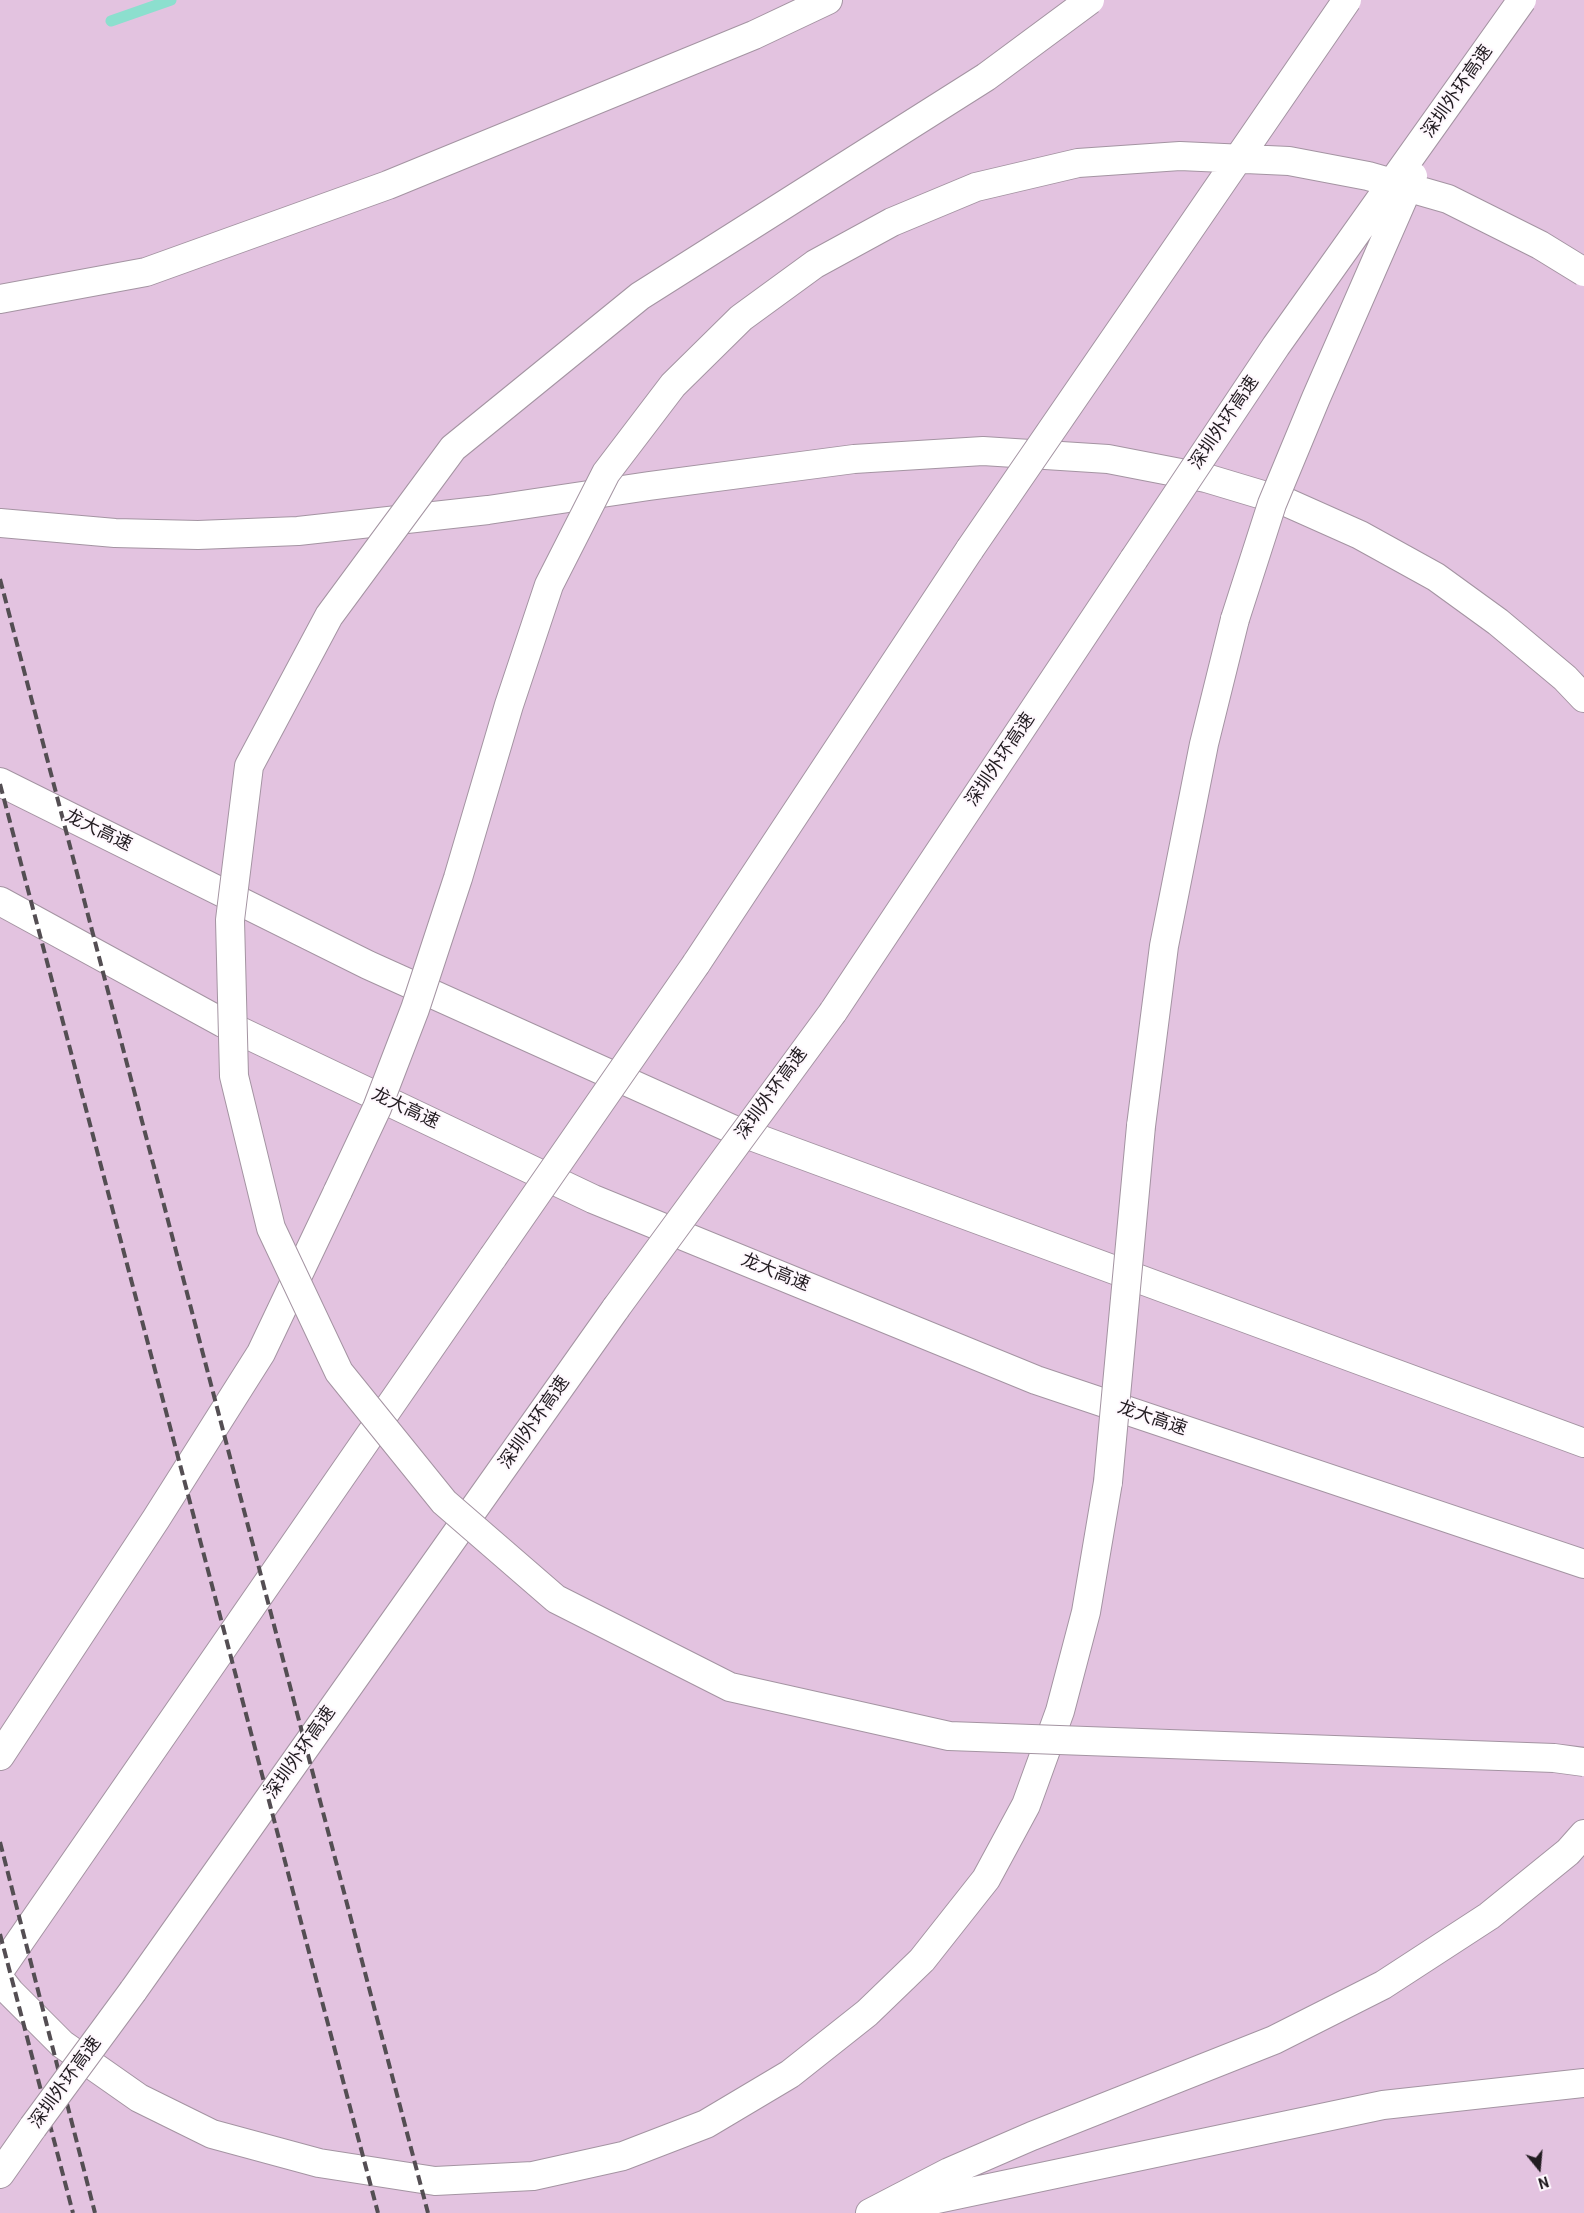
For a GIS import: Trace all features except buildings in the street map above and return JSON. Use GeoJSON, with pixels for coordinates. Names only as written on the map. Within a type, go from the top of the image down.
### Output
{"type":"FeatureCollection","features":[{"type":"Feature","properties":{"kind":"highway"},"geometry":{"type":"LineString","coordinates":[[0,299],[146,272],[388,185],[754,35],[828,0]]}},
{"type":"Feature","properties":{"kind":"highway"},"geometry":{"type":"LineString","coordinates":[[1090,0],[986,77],[640,296],[453,448],[329,616],[249,766],[230,920],[234,1076],[271,1228],[339,1372],[444,1502],[556,1598],[730,1687],[949,1736],[1554,1758],[1584,1762]]}},
{"type":"Feature","properties":{"kind":"highway"},"geometry":{"type":"LineString","coordinates":[[0,1970],[696,964],[970,549],[1346,0]]}},
{"type":"Feature","properties":{"kind":"highway","name":"深圳外环高速"},"geometry":{"type":"LineString","coordinates":[[0,2174],[133,1991],[616,1308],[833,1012],[1276,346],[1522,0]]}},
{"type":"Feature","properties":{"kind":"highway"},"geometry":{"type":"LineString","coordinates":[[0,1979],[10,1992],[62,2044],[139,2098],[212,2134],[318,2163],[435,2181],[533,2176],[623,2156],[706,2124],[790,2074],[867,2013],[922,1960],[986,1879],[1026,1805],[1060,1711],[1086,1612],[1108,1482],[1141,1126],[1164,946],[1204,744],[1235,619],[1272,504],[1390,224],[1442,114]]}},
{"type":"Feature","properties":{"kind":"highway"},"geometry":{"type":"LineString","coordinates":[[0,1756],[156,1519],[261,1353],[338,1192],[376,1108],[415,1009],[458,878],[509,705],[549,584],[606,473],[673,385],[741,318],[815,264],[892,222],[976,186],[1078,164],[1180,156],[1289,161],[1377,179],[1448,200],[1540,245],[1584,272]]}},
{"type":"Feature","properties":{"kind":"highway"},"geometry":{"type":"LineString","coordinates":[[0,523],[115,533],[198,535],[298,531],[488,510],[649,486],[854,459],[983,451],[1108,459],[1206,478],[1233,486],[1286,502],[1360,535],[1436,578],[1498,622],[1565,678],[1584,698]]}},
{"type":"Feature","properties":{"kind":"highway","name":"龙大高速"},"geometry":{"type":"LineString","coordinates":[[0,782],[368,965],[732,1129],[1584,1443]]}},
{"type":"Feature","properties":{"kind":"highway","name":"龙大高速"},"geometry":{"type":"LineString","coordinates":[[0,901],[223,1023],[592,1199],[1036,1380],[1584,1564]]}},
{"type":"Feature","properties":{"kind":"highway"},"geometry":{"type":"LineString","coordinates":[[871,2213],[949,2172],[1032,2136],[1274,2040],[1383,1985],[1489,1916],[1568,1852],[1584,1834]]}},
{"type":"Feature","properties":{"kind":"highway"},"geometry":{"type":"LineString","coordinates":[[871,2213],[1383,2104],[1584,2083]]}},
{"type":"Feature","properties":{"kind":"shaded area"},"geometry":{"type":"Polygon","coordinates":[[[0,0],[1584,0],[1584,2213],[0,2213],[0,0]]]}},
{"type":"Feature","properties":{"kind":"waterway"},"geometry":{"type":"LineString","coordinates":[[111,21],[171,0]]}},
{"type":"Feature","properties":{"kind":"railway"},"geometry":{"type":"LineString","coordinates":[[0,579],[428,2213]]}},
{"type":"Feature","properties":{"kind":"railway"},"geometry":{"type":"LineString","coordinates":[[0,784],[378,2213]]}},
{"type":"Feature","properties":{"kind":"railway"},"geometry":{"type":"LineString","coordinates":[[0,1842],[95,2213]]}},
{"type":"Feature","properties":{"kind":"railway"},"geometry":{"type":"LineString","coordinates":[[0,1934],[73,2213]]}}]}
